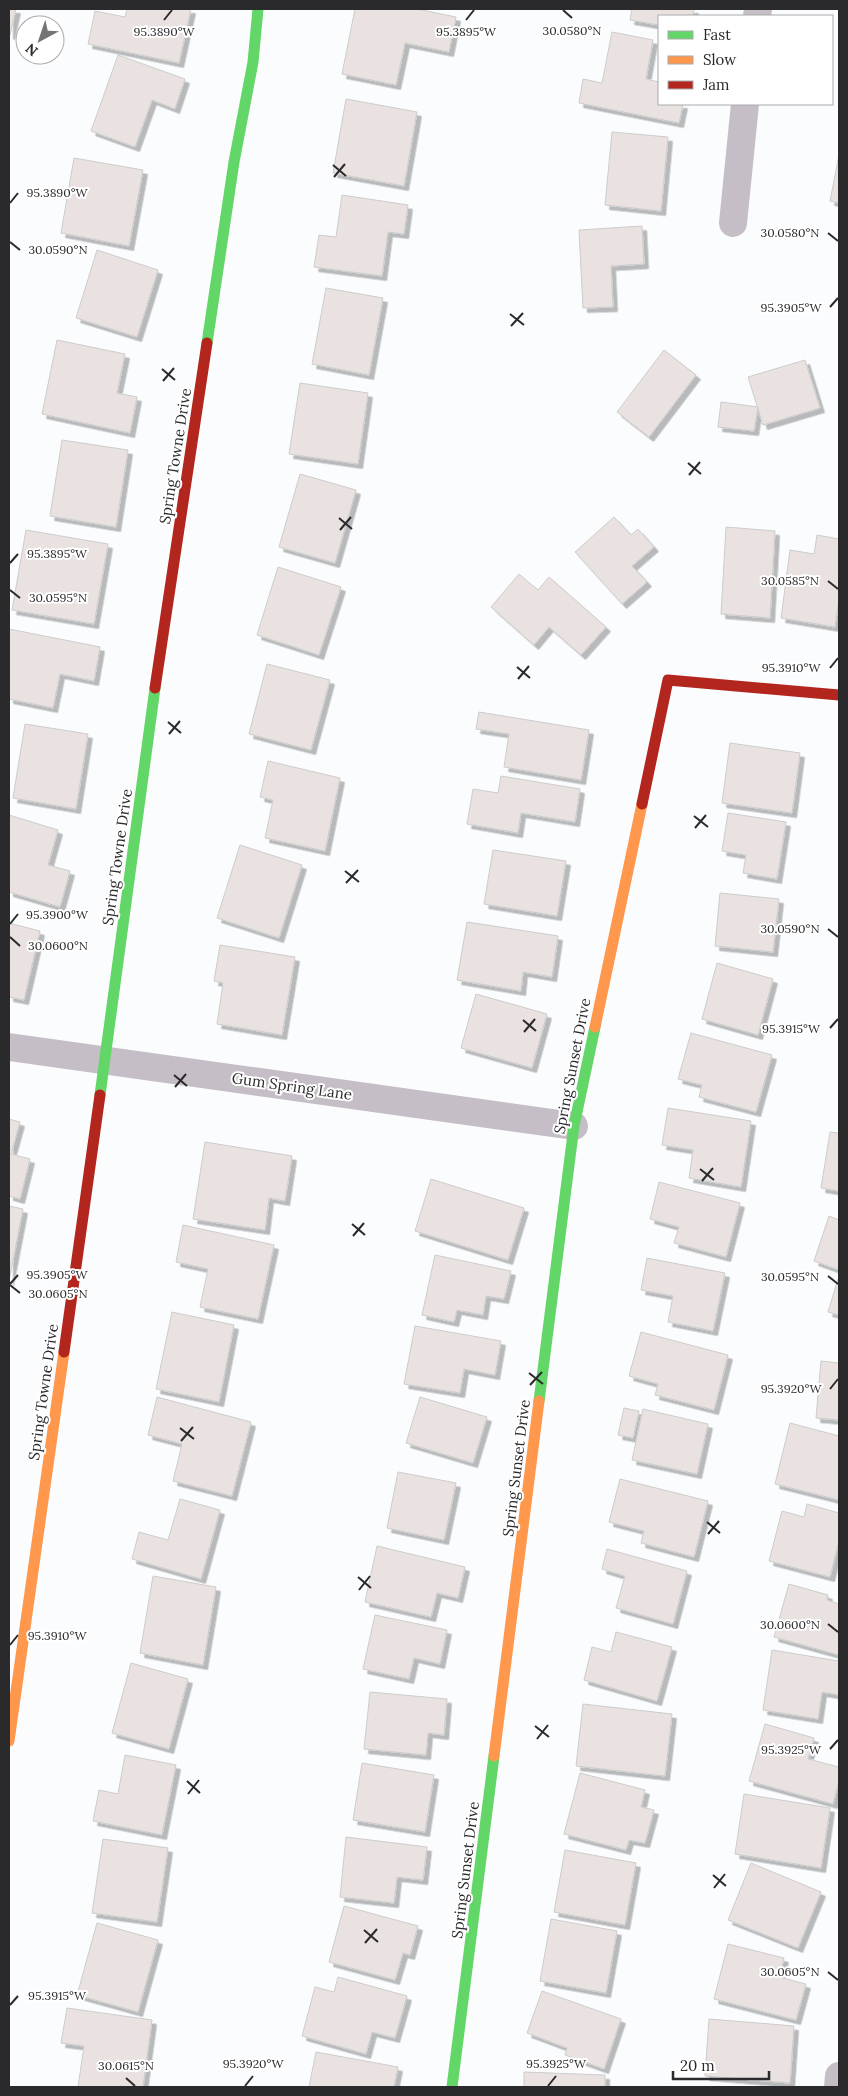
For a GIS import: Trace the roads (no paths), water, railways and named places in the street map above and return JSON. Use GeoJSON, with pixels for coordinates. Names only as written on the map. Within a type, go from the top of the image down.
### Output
{"type":"FeatureCollection","features":[{"type":"Feature","properties":{"kind":"street","name":"Spring Towne Drive"},"geometry":{"type":"LineString","coordinates":[[9,1741],[155,693],[234,162],[253,62],[258,9]]}},
{"type":"Feature","properties":{"kind":"street"},"geometry":{"type":"LineString","coordinates":[[733,223],[745,105]]}},
{"type":"Feature","properties":{"kind":"street","name":"Spring Sunset Drive"},"geometry":{"type":"LineString","coordinates":[[452,2087],[574,1126],[668,680],[839,695]]}},
{"type":"Feature","properties":{"kind":"street","name":"Gum Spring Lane"},"geometry":{"type":"LineString","coordinates":[[9,1047],[574,1126]]}},
{"type":"Feature","properties":{"kind":"street"},"geometry":{"type":"LineString","coordinates":[[838,2087],[839,2076]]}}]}
